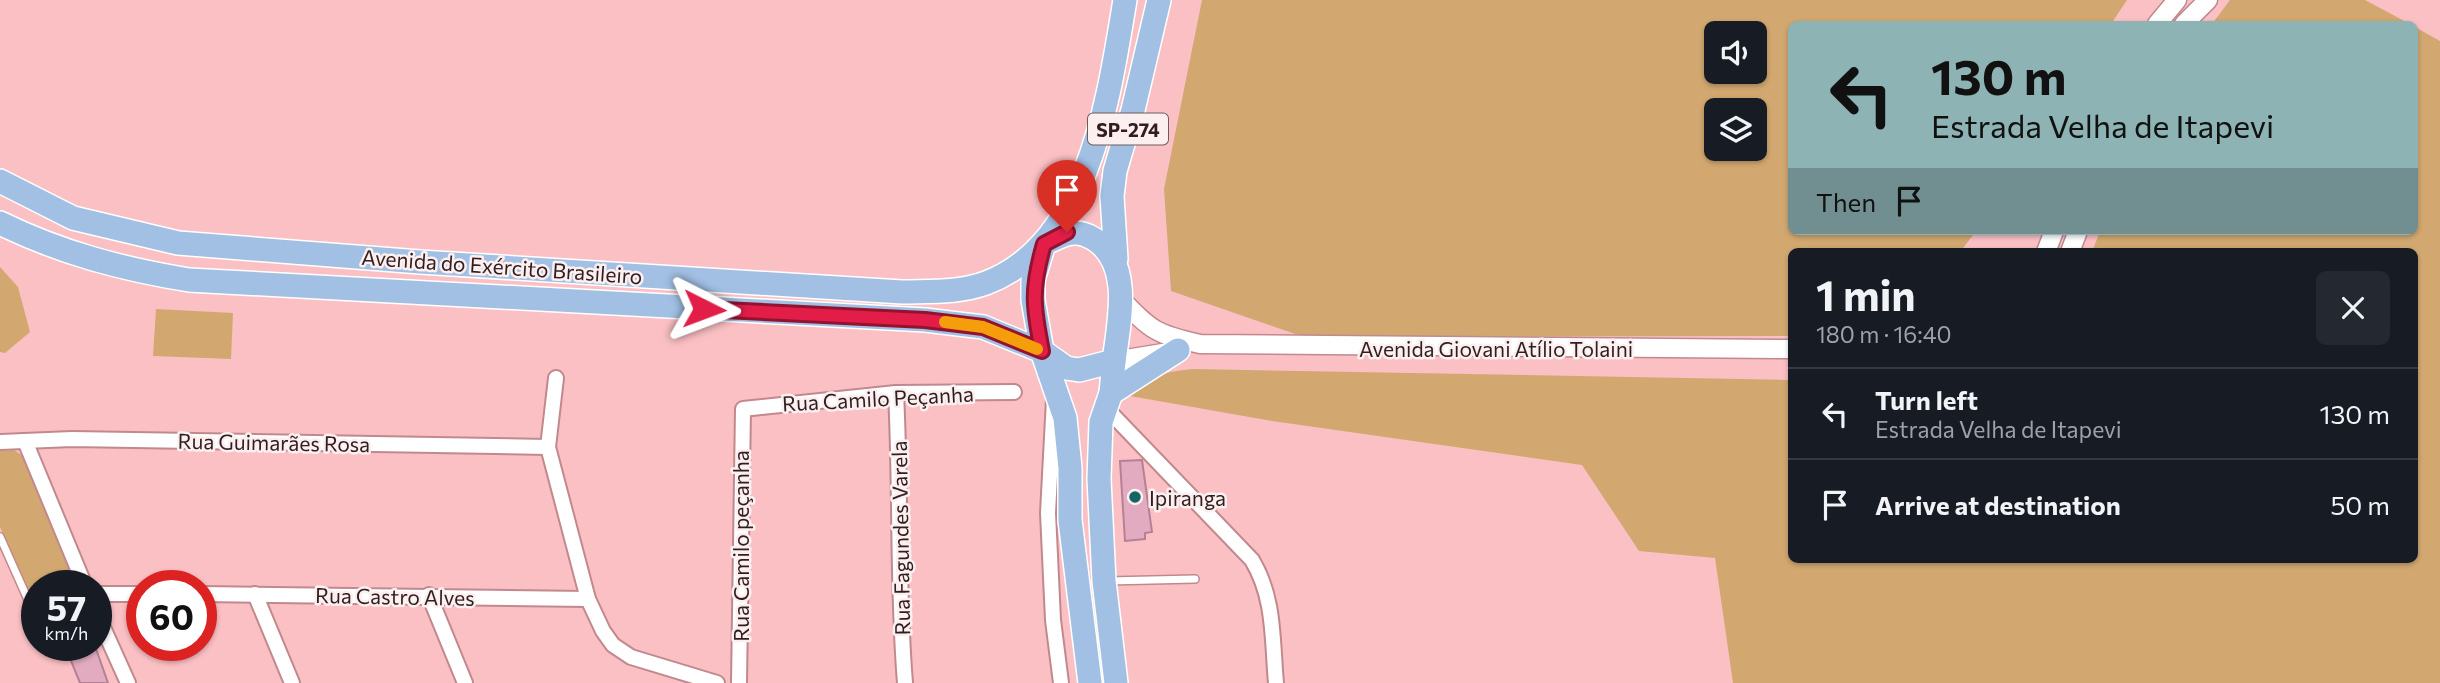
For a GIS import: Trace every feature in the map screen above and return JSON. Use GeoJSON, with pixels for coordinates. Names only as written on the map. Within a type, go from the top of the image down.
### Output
{"type":"FeatureCollection","features":[{"type":"Feature","properties":{"kind":"main road","name":"SP-274"},"geometry":{"type":"LineString","coordinates":[[1044,244],[1068,208],[1084,174],[1109,88],[1125,0]]}},
{"type":"Feature","properties":{"kind":"main road","name":"SP-274"},"geometry":{"type":"LineString","coordinates":[[1116,259],[1112,196],[1115,172],[1159,0]]}},
{"type":"Feature","properties":{"kind":"main road","name":"Avenida do Exército Brasileiro"},"geometry":{"type":"LineString","coordinates":[[0,181],[73,218],[178,243],[420,262],[902,292],[951,291],[986,283],[1013,269],[1044,244]]}},
{"type":"Feature","properties":{"kind":"main road","name":"Avenida do Exército Brasileiro"},"geometry":{"type":"LineString","coordinates":[[0,223],[75,256],[131,271],[189,280],[925,320],[983,327],[1042,351]]}},
{"type":"Feature","properties":{"kind":"main road"},"geometry":{"type":"LineString","coordinates":[[1090,683],[1070,520],[1070,468],[1065,418],[1042,351],[1033,300],[1034,280],[1044,244],[1067,232],[1082,233],[1104,246],[1116,259],[1119,297],[1109,363],[1108,400],[1101,422],[1099,479],[1104,581],[1116,683]]}},
{"type":"Feature","properties":{"kind":"main road"},"geometry":{"type":"LineString","coordinates":[[1108,400],[1189,347]]}},
{"type":"Feature","properties":{"kind":"main road"},"geometry":{"type":"LineString","coordinates":[[1042,351],[1066,368],[1079,370],[1109,363]]}},
{"type":"Feature","properties":{"kind":"street"},"geometry":{"type":"LineString","coordinates":[[2160,21],[2177,0]]}},
{"type":"Feature","properties":{"kind":"street"},"geometry":{"type":"LineString","coordinates":[[2187,21],[2208,0]]}},
{"type":"Feature","properties":{"kind":"street"},"geometry":{"type":"LineString","coordinates":[[1119,297],[1145,324],[1162,336],[1189,347]]}},
{"type":"Feature","properties":{"kind":"street"},"geometry":{"type":"LineString","coordinates":[[1109,363],[1189,347]]}},
{"type":"Feature","properties":{"kind":"street","name":"Avenida Giovani Atílio Tolaini"},"geometry":{"type":"LineString","coordinates":[[1189,347],[1788,348]]}},
{"type":"Feature","properties":{"kind":"street"},"geometry":{"type":"LineString","coordinates":[[556,378],[548,447],[588,598],[603,631],[613,645],[631,657],[717,683]]}},
{"type":"Feature","properties":{"kind":"street"},"geometry":{"type":"LineString","coordinates":[[1052,383],[1054,407],[1048,513],[1053,620],[1062,683]]}},
{"type":"Feature","properties":{"kind":"street","name":"Rua Camilo Peçanha"},"geometry":{"type":"LineString","coordinates":[[743,409],[897,393],[1014,392]]}},
{"type":"Feature","properties":{"kind":"street","name":"Rua Fagundes Varela"},"geometry":{"type":"LineString","coordinates":[[897,393],[900,473],[898,562],[905,683]]}},
{"type":"Feature","properties":{"kind":"street"},"geometry":{"type":"LineString","coordinates":[[1108,400],[1252,560],[1265,582],[1270,605],[1276,683]]}},
{"type":"Feature","properties":{"kind":"street","name":"Rua Camilo peçanha"},"geometry":{"type":"LineString","coordinates":[[739,683],[743,409]]}},
{"type":"Feature","properties":{"kind":"street","name":"Rua Guimarães Rosa"},"geometry":{"type":"LineString","coordinates":[[0,442],[72,439],[548,447]]}},
{"type":"Feature","properties":{"kind":"street"},"geometry":{"type":"LineString","coordinates":[[25,441],[78,570]]}},
{"type":"Feature","properties":{"kind":"street","name":"Rua Castro Alves"},"geometry":{"type":"LineString","coordinates":[[217,594],[588,598]]}},
{"type":"Feature","properties":{"kind":"street"},"geometry":{"type":"LineString","coordinates":[[255,594],[292,683]]}},
{"type":"Feature","properties":{"kind":"street"},"geometry":{"type":"LineString","coordinates":[[429,595],[465,683]]}},
{"type":"Feature","properties":{"kind":"street"},"geometry":{"type":"LineString","coordinates":[[112,648],[128,683]]}},
{"type":"Feature","properties":{"kind":"lane"},"geometry":{"type":"LineString","coordinates":[[0,537],[21,584]]}},
{"type":"Feature","properties":{"kind":"lane"},"geometry":{"type":"LineString","coordinates":[[1104,581],[1195,579]]}},
{"type":"Feature","properties":{"kind":"shaded area"},"geometry":{"type":"Polygon","coordinates":[[[1202,0],[2127,0],[2113,21],[1788,21],[1788,235],[1973,235],[1963,248],[1788,248],[1788,336],[1304,337],[1171,291],[1164,189],[1202,0]]]}},
{"type":"Feature","properties":{"kind":"shaded area"},"geometry":{"type":"Polygon","coordinates":[[[2230,0],[2365,0],[2404,21],[2214,21],[2230,0]]]}},
{"type":"Feature","properties":{"kind":"shaded area"},"geometry":{"type":"Polygon","coordinates":[[[2418,29],[2440,41],[2440,683],[1733,683],[1715,558],[1639,551],[1582,465],[1272,421],[1130,396],[1159,376],[1194,369],[1788,380],[1788,563],[2418,563],[2418,248],[2094,248],[2098,235],[2418,235],[2418,29]]]}},
{"type":"Feature","properties":{"kind":"shaded area"},"geometry":{"type":"Polygon","coordinates":[[[0,267],[18,287],[30,332],[5,353],[0,352],[0,267]]]}},
{"type":"Feature","properties":{"kind":"shaded area"},"geometry":{"type":"Polygon","coordinates":[[[156,309],[233,313],[231,359],[153,356],[156,309]]]}},
{"type":"Feature","properties":{"kind":"shaded area"},"geometry":{"type":"Polygon","coordinates":[[[14,450],[26,458],[72,570],[21,570],[21,574],[0,527],[0,451],[14,450]]]}},
{"type":"Feature","properties":{"kind":"building","name":"Ipiranga"},"geometry":{"type":"Polygon","coordinates":[[[1142,460],[1152,532],[1145,533],[1145,539],[1125,541],[1120,461],[1142,460]]]}},
{"type":"Feature","properties":{"kind":"building"},"geometry":{"type":"Polygon","coordinates":[[[71,661],[100,661],[108,683],[80,683],[71,661]]]}},
{"type":"Feature","properties":{"kind":"slow traffic"},"geometry":{"type":"LineString","coordinates":[[945,322],[983,327],[1037,349]]}},
{"type":"Feature","properties":{"kind":"place","name":"Ipiranga"},"geometry":{"type":"Point","coordinates":[1135,497]}},
{"type":"Feature","properties":{"kind":"route"},"geometry":{"type":"LineString","coordinates":[[704,309],[925,320],[983,327],[1042,351],[1033,300],[1034,280],[1044,244],[1067,232]]}}]}
